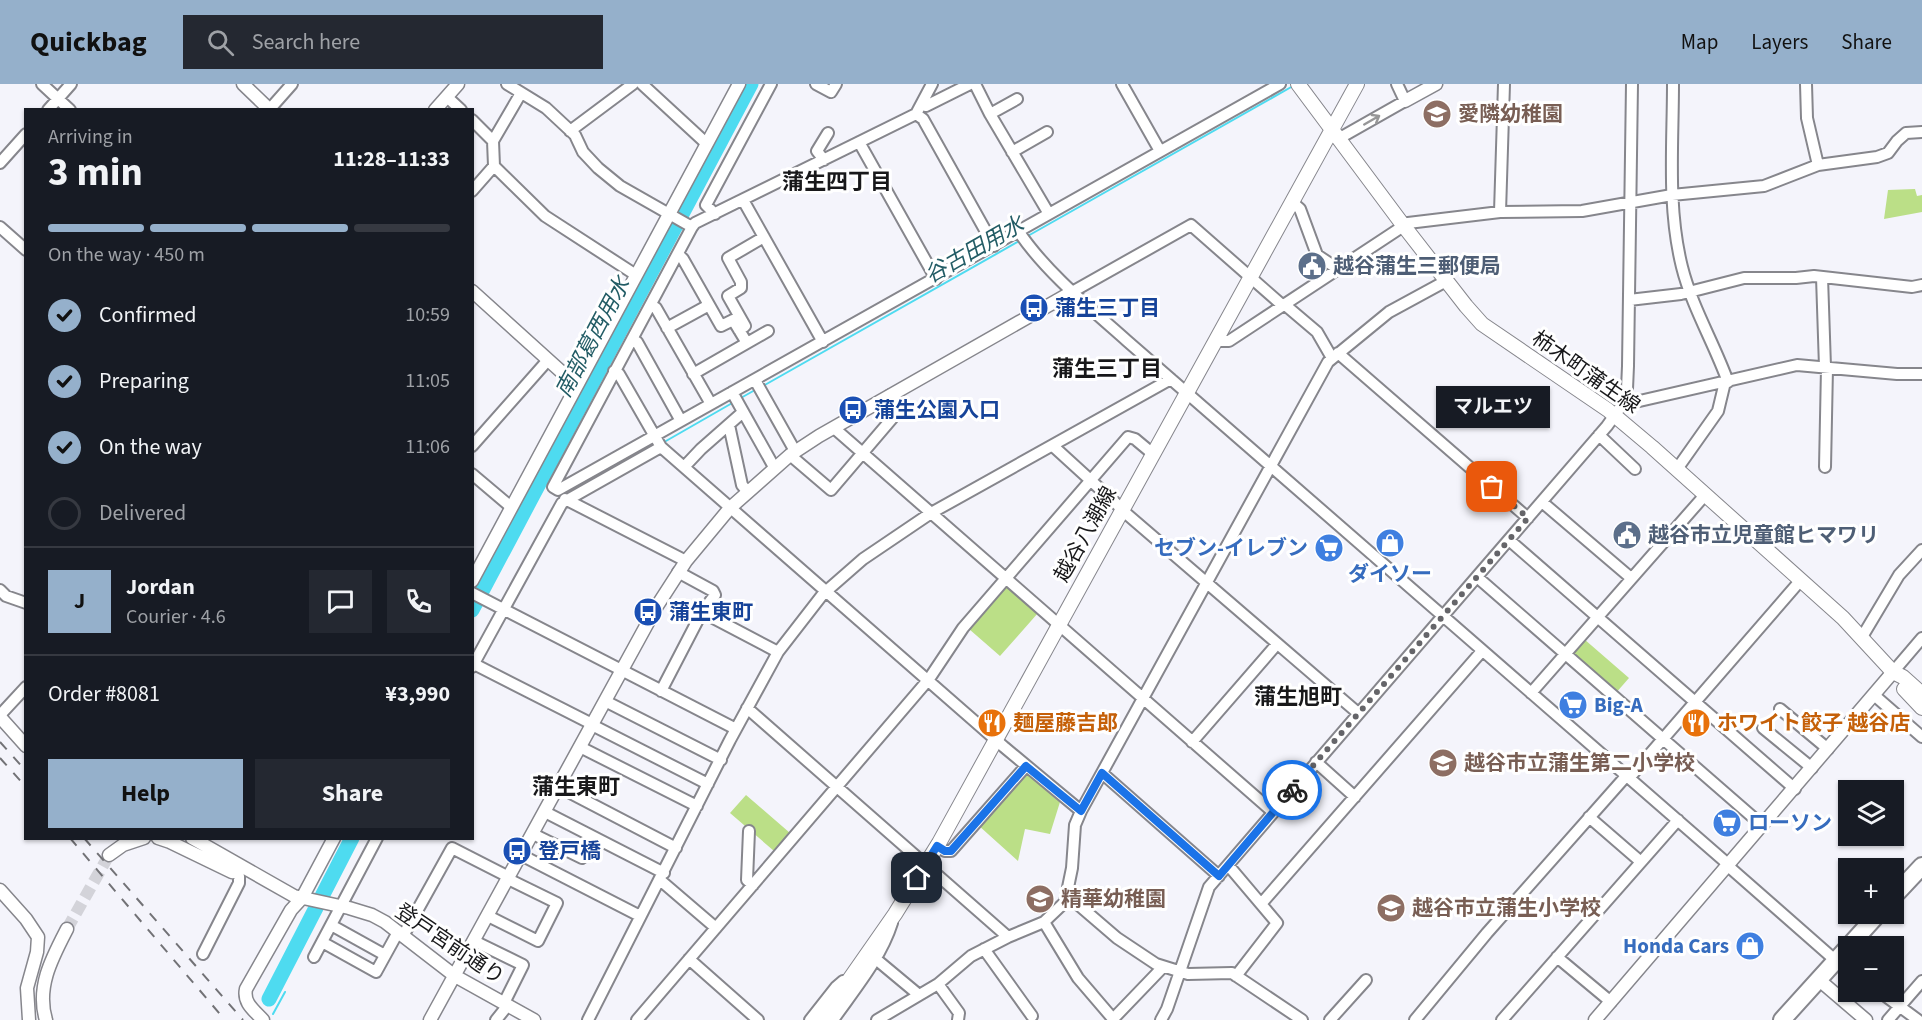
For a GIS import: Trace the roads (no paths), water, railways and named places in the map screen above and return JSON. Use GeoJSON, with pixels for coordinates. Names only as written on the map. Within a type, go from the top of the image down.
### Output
{"type":"FeatureCollection","features":[{"type":"Feature","properties":{"kind":"main road","name":"柿木町蒲生線"},"geometry":{"type":"LineString","coordinates":[[1298,84],[1403,225],[1482,324],[1618,410],[1677,469],[1862,637],[1922,708]]}},
{"type":"Feature","properties":{"kind":"main road","name":"越谷八潮線"},"geometry":{"type":"LineString","coordinates":[[821,1020],[872,955],[937,846],[1292,202],[1335,135],[1357,84]]}},
{"type":"Feature","properties":{"kind":"main road"},"geometry":{"type":"LineString","coordinates":[[1889,668],[1922,694]]}},
{"type":"Feature","properties":{"kind":"main road"},"geometry":{"type":"LineString","coordinates":[[1904,885],[1922,866]]}},
{"type":"Feature","properties":{"kind":"main road"},"geometry":{"type":"LineString","coordinates":[[1860,936],[1870,924]]}},
{"type":"Feature","properties":{"kind":"main road"},"geometry":{"type":"LineString","coordinates":[[1782,1020],[1818,979],[1838,963]]}},
{"type":"Feature","properties":{"kind":"street"},"geometry":{"type":"LineString","coordinates":[[42,84],[68,108]]}},
{"type":"Feature","properties":{"kind":"street"},"geometry":{"type":"LineString","coordinates":[[50,108],[71,84]]}},
{"type":"Feature","properties":{"kind":"street"},"geometry":{"type":"LineString","coordinates":[[243,84],[269,108]]}},
{"type":"Feature","properties":{"kind":"street"},"geometry":{"type":"LineString","coordinates":[[271,108],[292,84]]}},
{"type":"Feature","properties":{"kind":"street"},"geometry":{"type":"LineString","coordinates":[[437,108],[458,84]]}},
{"type":"Feature","properties":{"kind":"street"},"geometry":{"type":"LineString","coordinates":[[507,84],[546,108],[575,135],[583,152],[597,168],[621,186],[691,226]]}},
{"type":"Feature","properties":{"kind":"street"},"geometry":{"type":"LineString","coordinates":[[570,131],[633,84]]}},
{"type":"Feature","properties":{"kind":"street"},"geometry":{"type":"LineString","coordinates":[[642,84],[707,144]]}},
{"type":"Feature","properties":{"kind":"street"},"geometry":{"type":"LineString","coordinates":[[474,577],[739,84]]}},
{"type":"Feature","properties":{"kind":"street"},"geometry":{"type":"LineString","coordinates":[[715,214],[706,205],[771,84]]}},
{"type":"Feature","properties":{"kind":"street"},"geometry":{"type":"LineString","coordinates":[[816,84],[831,92],[836,84]]}},
{"type":"Feature","properties":{"kind":"street"},"geometry":{"type":"LineString","coordinates":[[932,84],[919,109],[994,246]]}},
{"type":"Feature","properties":{"kind":"street"},"geometry":{"type":"LineString","coordinates":[[970,84],[691,226],[553,488],[558,490],[1280,84]]}},
{"type":"Feature","properties":{"kind":"street"},"geometry":{"type":"LineString","coordinates":[[975,84],[990,114],[1049,214]]}},
{"type":"Feature","properties":{"kind":"street"},"geometry":{"type":"LineString","coordinates":[[1122,84],[1161,152]]}},
{"type":"Feature","properties":{"kind":"street"},"geometry":{"type":"LineString","coordinates":[[1397,84],[1405,101]]}},
{"type":"Feature","properties":{"kind":"street"},"geometry":{"type":"LineString","coordinates":[[1335,135],[1436,84]]}},
{"type":"Feature","properties":{"kind":"street"},"geometry":{"type":"LineString","coordinates":[[1500,212],[1504,84]]}},
{"type":"Feature","properties":{"kind":"street"},"geometry":{"type":"LineString","coordinates":[[1161,1020],[1180,973],[1209,887],[1542,502],[1618,410],[1627,389],[1632,84]]}},
{"type":"Feature","properties":{"kind":"street"},"geometry":{"type":"LineString","coordinates":[[1673,84],[1672,195],[1682,266],[1689,292],[1727,382],[1718,411],[1677,469]]}},
{"type":"Feature","properties":{"kind":"street"},"geometry":{"type":"LineString","coordinates":[[1806,84],[1807,118],[1818,165]]}},
{"type":"Feature","properties":{"kind":"street"},"geometry":{"type":"LineString","coordinates":[[474,189],[494,166],[494,141],[521,93]]}},
{"type":"Feature","properties":{"kind":"street"},"geometry":{"type":"LineString","coordinates":[[447,97],[459,108]]}},
{"type":"Feature","properties":{"kind":"street"},"geometry":{"type":"LineString","coordinates":[[990,114],[1017,99]]}},
{"type":"Feature","properties":{"kind":"street"},"geometry":{"type":"LineString","coordinates":[[474,122],[494,141]]}},
{"type":"Feature","properties":{"kind":"street"},"geometry":{"type":"LineString","coordinates":[[1012,152],[1047,132]]}},
{"type":"Feature","properties":{"kind":"street"},"geometry":{"type":"LineString","coordinates":[[1217,339],[1229,341],[1403,225],[1419,220],[1500,212],[1582,211],[1672,195],[1764,186],[1818,165],[1877,157],[1888,153],[1906,133],[1922,132]]}},
{"type":"Feature","properties":{"kind":"street"},"geometry":{"type":"LineString","coordinates":[[824,160],[818,151],[828,133]]}},
{"type":"Feature","properties":{"kind":"street"},"geometry":{"type":"LineString","coordinates":[[0,163],[24,137]]}},
{"type":"Feature","properties":{"kind":"street"},"geometry":{"type":"LineString","coordinates":[[859,142],[936,279]]}},
{"type":"Feature","properties":{"kind":"street"},"geometry":{"type":"LineString","coordinates":[[494,166],[545,216],[636,275]]}},
{"type":"Feature","properties":{"kind":"street"},"geometry":{"type":"LineString","coordinates":[[743,200],[823,342]]}},
{"type":"Feature","properties":{"kind":"street"},"geometry":{"type":"LineString","coordinates":[[1292,202],[1300,209],[1317,255],[1338,269]]}},
{"type":"Feature","properties":{"kind":"street"},"geometry":{"type":"LineString","coordinates":[[430,1020],[657,606],[686,561],[730,508],[774,467],[793,453],[1191,225],[1317,332],[1335,356],[1528,518]]}},
{"type":"Feature","properties":{"kind":"street"},"geometry":{"type":"LineString","coordinates":[[0,227],[24,248]]}},
{"type":"Feature","properties":{"kind":"street"},"geometry":{"type":"LineString","coordinates":[[1019,232],[1072,292],[1171,380],[1838,959]]}},
{"type":"Feature","properties":{"kind":"street"},"geometry":{"type":"LineString","coordinates":[[739,330],[745,326],[728,296],[741,288],[741,282],[728,258],[764,237]]}},
{"type":"Feature","properties":{"kind":"street"},"geometry":{"type":"LineString","coordinates":[[678,254],[721,326],[733,320],[747,343]]}},
{"type":"Feature","properties":{"kind":"street"},"geometry":{"type":"LineString","coordinates":[[1629,300],[1689,292],[1744,278],[1822,277],[1912,287],[1922,285]]}},
{"type":"Feature","properties":{"kind":"street"},"geometry":{"type":"LineString","coordinates":[[1822,277],[1826,368],[1826,467]]}},
{"type":"Feature","properties":{"kind":"street"},"geometry":{"type":"LineString","coordinates":[[877,1020],[938,984],[969,957],[1044,922],[1065,902],[1072,868],[1075,825],[1081,811],[1328,362],[1389,312],[1446,281]]}},
{"type":"Feature","properties":{"kind":"street"},"geometry":{"type":"LineString","coordinates":[[474,293],[576,385]]}},
{"type":"Feature","properties":{"kind":"street"},"geometry":{"type":"LineString","coordinates":[[651,304],[656,308],[711,404]]}},
{"type":"Feature","properties":{"kind":"street"},"geometry":{"type":"LineString","coordinates":[[668,328],[709,305]]}},
{"type":"Feature","properties":{"kind":"street"},"geometry":{"type":"LineString","coordinates":[[693,374],[768,331]]}},
{"type":"Feature","properties":{"kind":"street"},"geometry":{"type":"LineString","coordinates":[[632,339],[637,342],[681,421]]}},
{"type":"Feature","properties":{"kind":"street"},"geometry":{"type":"LineString","coordinates":[[474,444],[548,360]]}},
{"type":"Feature","properties":{"kind":"street"},"geometry":{"type":"LineString","coordinates":[[1618,410],[1797,365],[1922,374]]}},
{"type":"Feature","properties":{"kind":"street"},"geometry":{"type":"LineString","coordinates":[[614,371],[619,374],[661,447],[1026,766],[1081,811]]}},
{"type":"Feature","properties":{"kind":"street"},"geometry":{"type":"LineString","coordinates":[[755,380],[793,453],[831,490],[901,408],[890,396]]}},
{"type":"Feature","properties":{"kind":"street"},"geometry":{"type":"LineString","coordinates":[[588,1020],[736,729],[778,652],[826,591],[863,559],[931,513],[1171,380]]}},
{"type":"Feature","properties":{"kind":"street"},"geometry":{"type":"LineString","coordinates":[[732,392],[774,467]]}},
{"type":"Feature","properties":{"kind":"street"},"geometry":{"type":"LineString","coordinates":[[684,467],[743,412]]}},
{"type":"Feature","properties":{"kind":"street"},"geometry":{"type":"LineString","coordinates":[[729,425],[742,485],[747,491]]}},
{"type":"Feature","properties":{"kind":"street"},"geometry":{"type":"LineString","coordinates":[[834,428],[1273,812]]}},
{"type":"Feature","properties":{"kind":"street"},"geometry":{"type":"LineString","coordinates":[[1599,435],[1635,469]]}},
{"type":"Feature","properties":{"kind":"street"},"geometry":{"type":"LineString","coordinates":[[637,1020],[929,679],[963,628],[1128,438],[1135,439],[1153,454]]}},
{"type":"Feature","properties":{"kind":"street"},"geometry":{"type":"LineString","coordinates":[[1053,446],[1122,510],[1358,713]]}},
{"type":"Feature","properties":{"kind":"street"},"geometry":{"type":"LineString","coordinates":[[474,663],[565,499],[661,447]]}},
{"type":"Feature","properties":{"kind":"street"},"geometry":{"type":"LineString","coordinates":[[474,476],[511,507]]}},
{"type":"Feature","properties":{"kind":"street"},"geometry":{"type":"LineString","coordinates":[[1531,693],[1705,495]]}},
{"type":"Feature","properties":{"kind":"street"},"geometry":{"type":"LineString","coordinates":[[565,499],[686,561]]}},
{"type":"Feature","properties":{"kind":"street"},"geometry":{"type":"LineString","coordinates":[[1542,502],[1631,578]]}},
{"type":"Feature","properties":{"kind":"street"},"geometry":{"type":"LineString","coordinates":[[1509,540],[1795,789]]}},
{"type":"Feature","properties":{"kind":"street"},"geometry":{"type":"LineString","coordinates":[[1862,637],[1899,575],[1922,550]]}},
{"type":"Feature","properties":{"kind":"street"},"geometry":{"type":"LineString","coordinates":[[661,691],[702,612],[715,595],[713,591],[678,572]]}},
{"type":"Feature","properties":{"kind":"street"},"geometry":{"type":"LineString","coordinates":[[1477,577],[1763,826]]}},
{"type":"Feature","properties":{"kind":"street"},"geometry":{"type":"LineString","coordinates":[[1414,1020],[1487,933],[1589,817],[1664,739],[1800,581]]}},
{"type":"Feature","properties":{"kind":"street"},"geometry":{"type":"LineString","coordinates":[[0,590],[6,596],[24,602]]}},
{"type":"Feature","properties":{"kind":"street"},"geometry":{"type":"LineString","coordinates":[[474,594],[736,729]]}},
{"type":"Feature","properties":{"kind":"street"},"geometry":{"type":"LineString","coordinates":[[702,612],[778,652]]}},
{"type":"Feature","properties":{"kind":"street"},"geometry":{"type":"LineString","coordinates":[[1595,1020],[1874,695],[1889,668],[1922,638]]}},
{"type":"Feature","properties":{"kind":"street"},"geometry":{"type":"LineString","coordinates":[[1192,742],[1277,644]]}},
{"type":"Feature","properties":{"kind":"street"},"geometry":{"type":"LineString","coordinates":[[1261,904],[1482,651]]}},
{"type":"Feature","properties":{"kind":"street"},"geometry":{"type":"LineString","coordinates":[[474,666],[708,784]]}},
{"type":"Feature","properties":{"kind":"street"},"geometry":{"type":"LineString","coordinates":[[24,689],[0,716],[24,745]]}},
{"type":"Feature","properties":{"kind":"street"},"geometry":{"type":"LineString","coordinates":[[1874,695],[1922,737]]}},
{"type":"Feature","properties":{"kind":"street"},"geometry":{"type":"LineString","coordinates":[[605,701],[721,760]]}},
{"type":"Feature","properties":{"kind":"street"},"geometry":{"type":"LineString","coordinates":[[747,708],[1008,937]]}},
{"type":"Feature","properties":{"kind":"street"},"geometry":{"type":"LineString","coordinates":[[1780,708],[1828,750]]}},
{"type":"Feature","properties":{"kind":"street"},"geometry":{"type":"LineString","coordinates":[[1763,728],[1812,768]]}},
{"type":"Feature","properties":{"kind":"street"},"geometry":{"type":"LineString","coordinates":[[580,747],[697,806]]}},
{"type":"Feature","properties":{"kind":"street"},"geometry":{"type":"LineString","coordinates":[[1316,762],[1355,797]]}},
{"type":"Feature","properties":{"kind":"street"},"geometry":{"type":"LineString","coordinates":[[937,846],[945,851],[951,851],[1026,766]]}},
{"type":"Feature","properties":{"kind":"street"},"geometry":{"type":"LineString","coordinates":[[1102,773],[1219,876]]}},
{"type":"Feature","properties":{"kind":"street"},"geometry":{"type":"LineString","coordinates":[[559,787],[676,848]]}},
{"type":"Feature","properties":{"kind":"street"},"geometry":{"type":"LineString","coordinates":[[545,812],[662,876],[716,928]]}},
{"type":"Feature","properties":{"kind":"street"},"geometry":{"type":"LineString","coordinates":[[1589,817],[1641,862]]}},
{"type":"Feature","properties":{"kind":"street"},"geometry":{"type":"LineString","coordinates":[[1502,1020],[1678,820]]}},
{"type":"Feature","properties":{"kind":"street"},"geometry":{"type":"LineString","coordinates":[[749,831],[747,880],[753,885]]}},
{"type":"Feature","properties":{"kind":"street"},"geometry":{"type":"LineString","coordinates":[[533,834],[582,858],[593,837]]}},
{"type":"Feature","properties":{"kind":"street"},"geometry":{"type":"LineString","coordinates":[[109,855],[123,845],[138,840]]}},
{"type":"Feature","properties":{"kind":"street"},"geometry":{"type":"LineString","coordinates":[[164,840],[219,867],[232,872],[236,868]]}},
{"type":"Feature","properties":{"kind":"street"},"geometry":{"type":"LineString","coordinates":[[195,840],[236,868],[288,893],[341,906]]}},
{"type":"Feature","properties":{"kind":"street"},"geometry":{"type":"LineString","coordinates":[[262,1020],[248,1003],[245,996],[246,989],[291,910],[305,898],[333,840]]}},
{"type":"Feature","properties":{"kind":"street"},"geometry":{"type":"LineString","coordinates":[[314,957],[376,840]]}},
{"type":"Feature","properties":{"kind":"street"},"geometry":{"type":"LineString","coordinates":[[322,942],[376,972],[452,848],[557,903],[538,941],[488,916]]}},
{"type":"Feature","properties":{"kind":"street"},"geometry":{"type":"LineString","coordinates":[[521,855],[640,916]]}},
{"type":"Feature","properties":{"kind":"street"},"geometry":{"type":"LineString","coordinates":[[1228,865],[1276,923],[1236,976]]}},
{"type":"Feature","properties":{"kind":"street"},"geometry":{"type":"LineString","coordinates":[[203,954],[239,883],[236,868]]}},
{"type":"Feature","properties":{"kind":"street"},"geometry":{"type":"LineString","coordinates":[[0,890],[26,919],[38,938],[37,952],[28,977],[29,1020]]}},
{"type":"Feature","properties":{"kind":"street"},"geometry":{"type":"LineString","coordinates":[[1067,895],[1116,938],[1163,967],[1180,973],[1232,974],[1302,1020]]}},
{"type":"Feature","properties":{"kind":"street","name":"登戸宮前通り"},"geometry":{"type":"LineString","coordinates":[[341,906],[372,915],[455,976],[534,1020]]}},
{"type":"Feature","properties":{"kind":"street"},"geometry":{"type":"LineString","coordinates":[[1044,922],[1078,978],[1109,1018],[1163,967]]}},
{"type":"Feature","properties":{"kind":"street"},"geometry":{"type":"LineString","coordinates":[[331,925],[385,955]]}},
{"type":"Feature","properties":{"kind":"street"},"geometry":{"type":"LineString","coordinates":[[46,1020],[43,1000],[46,973],[67,929]]}},
{"type":"Feature","properties":{"kind":"street"},"geometry":{"type":"LineString","coordinates":[[474,941],[522,965],[506,1004],[496,1020]]}},
{"type":"Feature","properties":{"kind":"street"},"geometry":{"type":"LineString","coordinates":[[984,949],[1032,1016]]}},
{"type":"Feature","properties":{"kind":"street"},"geometry":{"type":"LineString","coordinates":[[833,1020],[872,955],[919,995]]}},
{"type":"Feature","properties":{"kind":"street"},"geometry":{"type":"LineString","coordinates":[[1557,957],[1611,1002]]}},
{"type":"Feature","properties":{"kind":"street"},"geometry":{"type":"LineString","coordinates":[[689,959],[758,1020]]}},
{"type":"Feature","properties":{"kind":"street"},"geometry":{"type":"LineString","coordinates":[[810,1020],[836,987],[852,978]]}},
{"type":"Feature","properties":{"kind":"street"},"geometry":{"type":"LineString","coordinates":[[1818,979],[1866,1020]]}},
{"type":"Feature","properties":{"kind":"street"},"geometry":{"type":"LineString","coordinates":[[1330,1020],[1366,980]]}},
{"type":"Feature","properties":{"kind":"street"},"geometry":{"type":"LineString","coordinates":[[1888,1020],[1922,981]]}},
{"type":"Feature","properties":{"kind":"street"},"geometry":{"type":"LineString","coordinates":[[938,984],[959,1013],[958,1020]]}},
{"type":"Feature","properties":{"kind":"street"},"geometry":{"type":"LineString","coordinates":[[1894,1002],[1918,1020]]}},
{"type":"Feature","properties":{"kind":"waterway","name":"南部葛西用水"},"geometry":{"type":"LineString","coordinates":[[474,606],[751,84]]}},
{"type":"Feature","properties":{"kind":"waterway","name":"谷古田用水"},"geometry":{"type":"LineString","coordinates":[[1026,237],[1293,86]]}},
{"type":"Feature","properties":{"kind":"waterway","name":"谷古田用水"},"geometry":{"type":"LineString","coordinates":[[763,386],[1021,240]]}},
{"type":"Feature","properties":{"kind":"waterway","name":"谷古田用水"},"geometry":{"type":"LineString","coordinates":[[739,399],[755,390]]}},
{"type":"Feature","properties":{"kind":"waterway","name":"谷古田用水"},"geometry":{"type":"LineString","coordinates":[[666,441],[734,402]]}},
{"type":"Feature","properties":{"kind":"waterway","name":"南部葛西用水"},"geometry":{"type":"LineString","coordinates":[[269,999],[351,840]]}},
{"type":"Feature","properties":{"kind":"waterway","name":"谷古田用水"},"geometry":{"type":"LineString","coordinates":[[273,1014],[285,992]]}},
{"type":"Feature","properties":{"kind":"tunnel"},"geometry":{"type":"LineString","coordinates":[[67,929],[109,855]]}},
{"type":"Feature","properties":{"kind":"railway"},"geometry":{"type":"LineString","coordinates":[[0,742],[24,769]]}},
{"type":"Feature","properties":{"kind":"railway"},"geometry":{"type":"LineString","coordinates":[[0,758],[24,785]]}},
{"type":"Feature","properties":{"kind":"railway"},"geometry":{"type":"LineString","coordinates":[[72,840],[225,1020]]}},
{"type":"Feature","properties":{"kind":"railway"},"geometry":{"type":"LineString","coordinates":[[86,840],[243,1020]]}},
{"type":"Feature","properties":{"kind":"place","name":"愛隣幼稚園"},"geometry":{"type":"Point","coordinates":[1437,114]}},
{"type":"Feature","properties":{"kind":"place","name":"越谷蒲生三郵便局"},"geometry":{"type":"Point","coordinates":[1312,266]}},
{"type":"Feature","properties":{"kind":"place","name":"蒲生三丁目"},"geometry":{"type":"Point","coordinates":[1034,308]}},
{"type":"Feature","properties":{"kind":"place","name":"蒲生公園入口"},"geometry":{"type":"Point","coordinates":[853,410]}},
{"type":"Feature","properties":{"kind":"place","name":"マルエツ"},"geometry":{"type":"Point","coordinates":[1492,487]}},
{"type":"Feature","properties":{"kind":"place","name":"越谷市立児童館ヒマワリ"},"geometry":{"type":"Point","coordinates":[1627,535]}},
{"type":"Feature","properties":{"kind":"place","name":"ダイソー"},"geometry":{"type":"Point","coordinates":[1390,543]}},
{"type":"Feature","properties":{"kind":"place","name":"セブン-イレブン"},"geometry":{"type":"Point","coordinates":[1329,548]}},
{"type":"Feature","properties":{"kind":"place","name":"蒲生東町"},"geometry":{"type":"Point","coordinates":[648,612]}},
{"type":"Feature","properties":{"kind":"place","name":"Big-A"},"geometry":{"type":"Point","coordinates":[1573,705]}},
{"type":"Feature","properties":{"kind":"place","name":"麺屋藤吉郎"},"geometry":{"type":"Point","coordinates":[992,723]}},
{"type":"Feature","properties":{"kind":"place","name":"ホワイト餃子 越谷店"},"geometry":{"type":"Point","coordinates":[1696,723]}},
{"type":"Feature","properties":{"kind":"place","name":"越谷市立蒲生第二小学校"},"geometry":{"type":"Point","coordinates":[1443,763]}},
{"type":"Feature","properties":{"kind":"place","name":"ローソン"},"geometry":{"type":"Point","coordinates":[1727,823]}},
{"type":"Feature","properties":{"kind":"place","name":"登戸橋"},"geometry":{"type":"Point","coordinates":[517,851]}},
{"type":"Feature","properties":{"kind":"place","name":"精華幼稚園"},"geometry":{"type":"Point","coordinates":[1040,899]}},
{"type":"Feature","properties":{"kind":"place","name":"越谷市立蒲生小学校"},"geometry":{"type":"Point","coordinates":[1391,908]}},
{"type":"Feature","properties":{"kind":"place","name":"Honda Cars"},"geometry":{"type":"Point","coordinates":[1750,946]}},
{"type":"Feature","properties":{"kind":"district","name":"蒲生四丁目"},"geometry":{"type":"Point","coordinates":[837,181]}},
{"type":"Feature","properties":{"kind":"district","name":"蒲生三丁目"},"geometry":{"type":"Point","coordinates":[1107,368]}},
{"type":"Feature","properties":{"kind":"district","name":"蒲生旭町"},"geometry":{"type":"Point","coordinates":[1298,696]}},
{"type":"Feature","properties":{"kind":"district","name":"蒲生東町"},"geometry":{"type":"Point","coordinates":[576,786]}}]}
